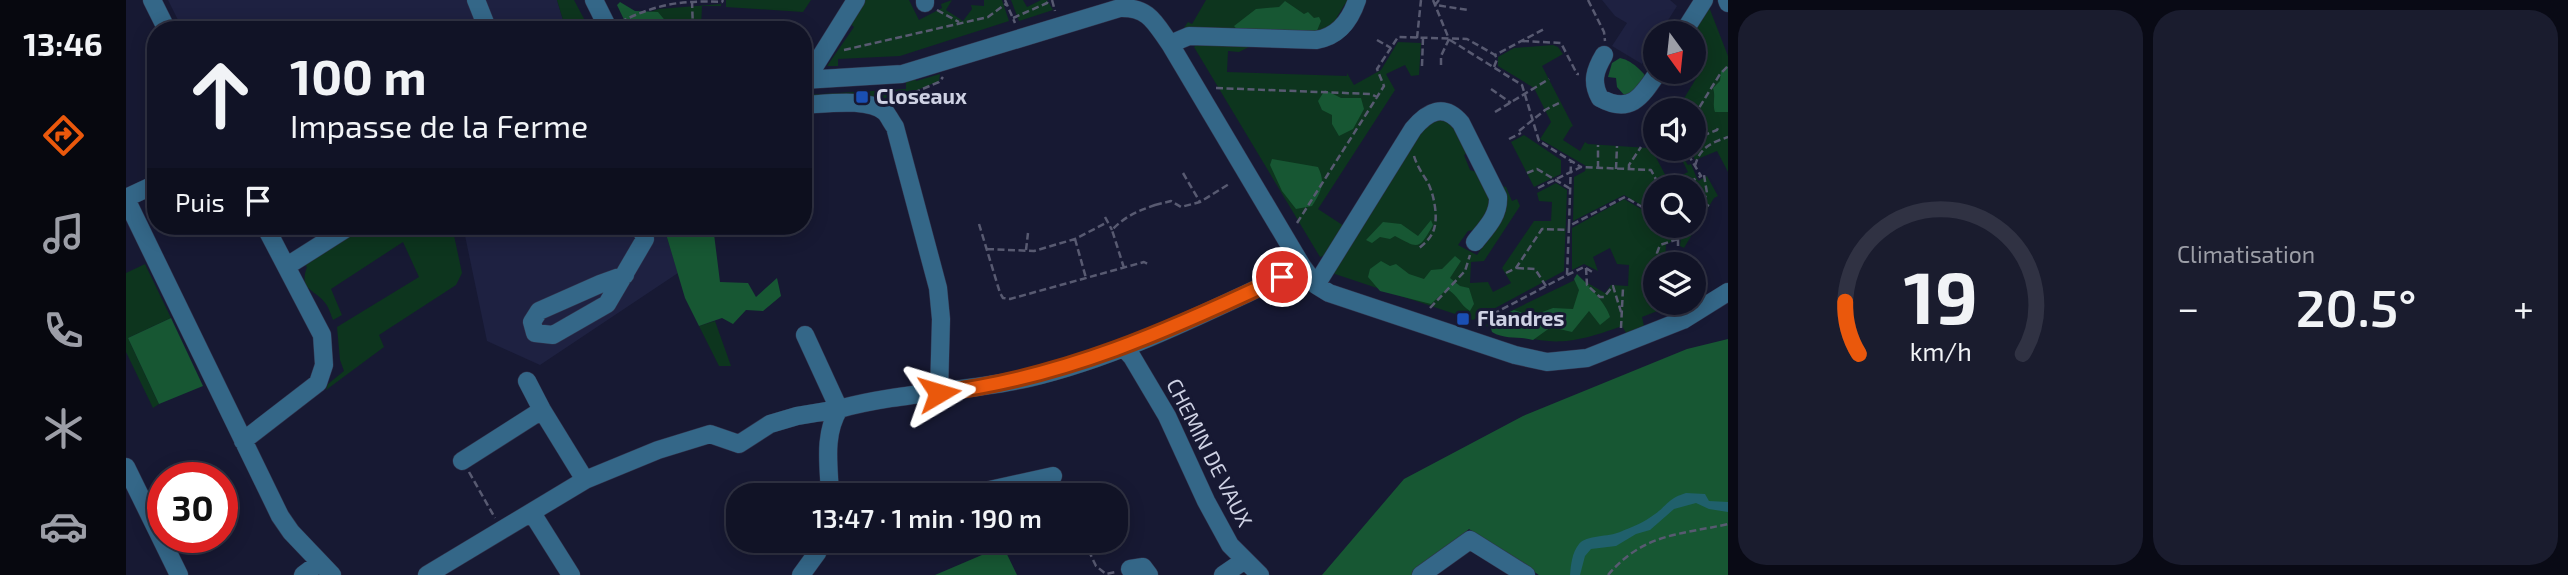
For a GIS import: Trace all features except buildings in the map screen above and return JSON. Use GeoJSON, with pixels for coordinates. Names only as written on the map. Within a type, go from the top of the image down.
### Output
{"type":"FeatureCollection","features":[{"type":"Feature","properties":{"kind":"street"},"geometry":{"type":"LineString","coordinates":[[152,0],[162,21]]}},
{"type":"Feature","properties":{"kind":"street"},"geometry":{"type":"LineString","coordinates":[[476,0],[484,21]]}},
{"type":"Feature","properties":{"kind":"street"},"geometry":{"type":"LineString","coordinates":[[594,0],[605,21]]}},
{"type":"Feature","properties":{"kind":"street"},"geometry":{"type":"LineString","coordinates":[[812,65],[856,0]]}},
{"type":"Feature","properties":{"kind":"street"},"geometry":{"type":"LineString","coordinates":[[1170,44],[1189,36],[1315,40],[1327,38],[1345,24],[1357,0]]}},
{"type":"Feature","properties":{"kind":"street"},"geometry":{"type":"LineString","coordinates":[[1691,21],[1704,0]]}},
{"type":"Feature","properties":{"kind":"street"},"geometry":{"type":"LineString","coordinates":[[812,68],[902,74],[1134,4],[1148,15],[1170,44],[1302,266],[1316,285],[1329,293],[1515,355],[1546,362],[1587,358],[1683,320],[1728,292]]}},
{"type":"Feature","properties":{"kind":"street"},"geometry":{"type":"LineString","coordinates":[[1604,55],[1595,70],[1594,83],[1600,99],[1623,106],[1635,101],[1650,84]]}},
{"type":"Feature","properties":{"kind":"street"},"geometry":{"type":"LineString","coordinates":[[812,105],[853,103],[878,108],[895,127],[938,288],[941,319],[939,393]]}},
{"type":"Feature","properties":{"kind":"street"},"geometry":{"type":"LineString","coordinates":[[1316,285],[1408,136],[1424,116],[1438,111],[1454,115],[1461,123],[1498,197],[1499,205],[1494,218],[1475,242]]}},
{"type":"Feature","properties":{"kind":"street"},"geometry":{"type":"LineString","coordinates":[[147,188],[126,198],[280,516],[325,569],[303,575]]}},
{"type":"Feature","properties":{"kind":"street"},"geometry":{"type":"LineString","coordinates":[[243,441],[313,388],[318,383],[324,365],[322,335],[270,235]]}},
{"type":"Feature","properties":{"kind":"street"},"geometry":{"type":"LineString","coordinates":[[286,266],[336,235]]}},
{"type":"Feature","properties":{"kind":"street"},"geometry":{"type":"LineString","coordinates":[[625,275],[540,311],[532,321],[535,333],[553,335],[607,304],[625,275],[645,239],[643,235]]}},
{"type":"Feature","properties":{"kind":"street"},"geometry":{"type":"LineString","coordinates":[[427,575],[585,481],[658,450],[710,434],[739,444],[770,424],[797,416],[861,403],[1032,377],[1124,348],[1282,277]]}},
{"type":"Feature","properties":{"kind":"street"},"geometry":{"type":"LineString","coordinates":[[806,335],[839,409]]}},
{"type":"Feature","properties":{"kind":"street","name":"CHEMIN DE VAUX"},"geometry":{"type":"LineString","coordinates":[[1124,348],[1167,416],[1206,501],[1230,545],[1260,575]]}},
{"type":"Feature","properties":{"kind":"street"},"geometry":{"type":"LineString","coordinates":[[527,381],[585,481]]}},
{"type":"Feature","properties":{"kind":"street"},"geometry":{"type":"LineString","coordinates":[[830,483],[828,442],[831,423],[839,409]]}},
{"type":"Feature","properties":{"kind":"street"},"geometry":{"type":"LineString","coordinates":[[462,461],[542,410]]}},
{"type":"Feature","properties":{"kind":"street"},"geometry":{"type":"LineString","coordinates":[[126,467],[179,575]]}},
{"type":"Feature","properties":{"kind":"street"},"geometry":{"type":"LineString","coordinates":[[1021,483],[1053,476]]}},
{"type":"Feature","properties":{"kind":"street"},"geometry":{"type":"LineString","coordinates":[[532,513],[571,575]]}},
{"type":"Feature","properties":{"kind":"street"},"geometry":{"type":"LineString","coordinates":[[1421,575],[1471,540],[1526,575]]}},
{"type":"Feature","properties":{"kind":"street"},"geometry":{"type":"LineString","coordinates":[[802,575],[817,553]]}},
{"type":"Feature","properties":{"kind":"street"},"geometry":{"type":"LineString","coordinates":[[1223,575],[1245,560]]}},
{"type":"Feature","properties":{"kind":"street"},"geometry":{"type":"LineString","coordinates":[[1130,569],[1143,567],[1149,575]]}},
{"type":"Feature","properties":{"kind":"path"},"geometry":{"type":"LineString","coordinates":[[624,21],[647,9],[667,3],[723,0]]}},
{"type":"Feature","properties":{"kind":"path"},"geometry":{"type":"LineString","coordinates":[[1013,18],[1050,0],[1055,11]]}},
{"type":"Feature","properties":{"kind":"path"},"geometry":{"type":"LineString","coordinates":[[1417,38],[1421,0]]}},
{"type":"Feature","properties":{"kind":"path"},"geometry":{"type":"LineString","coordinates":[[1433,0],[1449,38],[1522,85],[1539,141],[1581,167],[1651,170],[1654,175]]}},
{"type":"Feature","properties":{"kind":"path"},"geometry":{"type":"LineString","coordinates":[[1436,7],[1439,0]]}},
{"type":"Feature","properties":{"kind":"path"},"geometry":{"type":"LineString","coordinates":[[1588,0],[1604,32],[1604,55]]}},
{"type":"Feature","properties":{"kind":"path"},"geometry":{"type":"LineString","coordinates":[[692,1],[693,21]]}},
{"type":"Feature","properties":{"kind":"path"},"geometry":{"type":"LineString","coordinates":[[812,67],[988,17],[1006,1],[1020,40]]}},
{"type":"Feature","properties":{"kind":"path"},"geometry":{"type":"LineString","coordinates":[[925,2],[961,24]]}},
{"type":"Feature","properties":{"kind":"path"},"geometry":{"type":"LineString","coordinates":[[1436,7],[1469,10]]}},
{"type":"Feature","properties":{"kind":"path"},"geometry":{"type":"LineString","coordinates":[[1495,55],[1546,28]]}},
{"type":"Feature","properties":{"kind":"path"},"geometry":{"type":"LineString","coordinates":[[1297,223],[1384,86],[1377,69],[1398,37],[1467,39],[1495,55],[1497,62],[1494,67]]}},
{"type":"Feature","properties":{"kind":"path"},"geometry":{"type":"LineString","coordinates":[[1422,66],[1423,38]]}},
{"type":"Feature","properties":{"kind":"path"},"geometry":{"type":"LineString","coordinates":[[1441,66],[1441,56],[1449,38]]}},
{"type":"Feature","properties":{"kind":"path"},"geometry":{"type":"LineString","coordinates":[[1377,40],[1391,48]]}},
{"type":"Feature","properties":{"kind":"path"},"geometry":{"type":"LineString","coordinates":[[1522,41],[1561,43],[1577,74]]}},
{"type":"Feature","properties":{"kind":"path"},"geometry":{"type":"LineString","coordinates":[[878,108],[939,82],[943,79],[939,64]]}},
{"type":"Feature","properties":{"kind":"path"},"geometry":{"type":"LineString","coordinates":[[1705,98],[1728,66]]}},
{"type":"Feature","properties":{"kind":"path"},"geometry":{"type":"LineString","coordinates":[[1495,111],[1549,79]]}},
{"type":"Feature","properties":{"kind":"path"},"geometry":{"type":"LineString","coordinates":[[1216,88],[1371,94],[1377,97]]}},
{"type":"Feature","properties":{"kind":"path"},"geometry":{"type":"LineString","coordinates":[[1490,89],[1511,103]]}},
{"type":"Feature","properties":{"kind":"path"},"geometry":{"type":"LineString","coordinates":[[1509,139],[1545,110],[1561,102]]}},
{"type":"Feature","properties":{"kind":"path"},"geometry":{"type":"LineString","coordinates":[[1706,133],[1712,134],[1719,126]]}},
{"type":"Feature","properties":{"kind":"path"},"geometry":{"type":"LineString","coordinates":[[1408,136],[1415,162],[1427,182],[1436,225],[1432,235],[1418,249]]}},
{"type":"Feature","properties":{"kind":"path"},"geometry":{"type":"LineString","coordinates":[[1695,166],[1698,156],[1707,144],[1728,137]]}},
{"type":"Feature","properties":{"kind":"path"},"geometry":{"type":"LineString","coordinates":[[1598,145],[1598,168]]}},
{"type":"Feature","properties":{"kind":"path"},"geometry":{"type":"LineString","coordinates":[[1616,169],[1617,146]]}},
{"type":"Feature","properties":{"kind":"path"},"geometry":{"type":"LineString","coordinates":[[1629,169],[1641,147]]}},
{"type":"Feature","properties":{"kind":"path"},"geometry":{"type":"LineString","coordinates":[[1567,275],[1571,161]]}},
{"type":"Feature","properties":{"kind":"path"},"geometry":{"type":"LineString","coordinates":[[1692,161],[1704,175]]}},
{"type":"Feature","properties":{"kind":"path"},"geometry":{"type":"LineString","coordinates":[[1538,188],[1581,167]]}},
{"type":"Feature","properties":{"kind":"path"},"geometry":{"type":"LineString","coordinates":[[1527,173],[1537,169],[1570,189]]}},
{"type":"Feature","properties":{"kind":"path"},"geometry":{"type":"LineString","coordinates":[[1183,173],[1200,202]]}},
{"type":"Feature","properties":{"kind":"path"},"geometry":{"type":"LineString","coordinates":[[1112,230],[1136,211],[1171,201],[1181,207],[1200,202],[1229,184]]}},
{"type":"Feature","properties":{"kind":"path"},"geometry":{"type":"LineString","coordinates":[[1517,268],[1542,229],[1569,228],[1625,198],[1643,208]]}},
{"type":"Feature","properties":{"kind":"path"},"geometry":{"type":"LineString","coordinates":[[1105,216],[1124,268]]}},
{"type":"Feature","properties":{"kind":"path"},"geometry":{"type":"LineString","coordinates":[[987,249],[1034,251],[1075,239],[1107,223]]}},
{"type":"Feature","properties":{"kind":"path"},"geometry":{"type":"LineString","coordinates":[[979,224],[1003,298],[1010,299],[1144,262],[1148,264]]}},
{"type":"Feature","properties":{"kind":"path"},"geometry":{"type":"LineString","coordinates":[[1026,250],[1028,233]]}},
{"type":"Feature","properties":{"kind":"path"},"geometry":{"type":"LineString","coordinates":[[1075,239],[1086,278]]}},
{"type":"Feature","properties":{"kind":"path"},"geometry":{"type":"LineString","coordinates":[[1657,252],[1660,245],[1678,239],[1678,246]]}},
{"type":"Feature","properties":{"kind":"path"},"geometry":{"type":"LineString","coordinates":[[1430,309],[1465,271],[1475,242]]}},
{"type":"Feature","properties":{"kind":"path"},"geometry":{"type":"LineString","coordinates":[[1506,273],[1517,268],[1535,269],[1546,286]]}},
{"type":"Feature","properties":{"kind":"path"},"geometry":{"type":"LineString","coordinates":[[1469,340],[1479,325],[1493,314],[1567,275],[1586,268]]}},
{"type":"Feature","properties":{"kind":"path"},"geometry":{"type":"LineString","coordinates":[[1586,268],[1594,273]]}},
{"type":"Feature","properties":{"kind":"path"},"geometry":{"type":"LineString","coordinates":[[1586,268],[1587,285],[1600,297],[1604,297],[1613,286],[1622,312]]}},
{"type":"Feature","properties":{"kind":"path"},"geometry":{"type":"LineString","coordinates":[[1621,328],[1623,288]]}},
{"type":"Feature","properties":{"kind":"path"},"geometry":{"type":"LineString","coordinates":[[462,461],[502,530]]}},
{"type":"Feature","properties":{"kind":"path"},"geometry":{"type":"LineString","coordinates":[[1608,575],[1624,556],[1650,542],[1686,531],[1728,524]]}},
{"type":"Feature","properties":{"kind":"path"},"geometry":{"type":"LineString","coordinates":[[1090,553],[1096,566],[1106,574],[1130,569]]}},
{"type":"Feature","properties":{"kind":"shaded area"},"geometry":{"type":"Polygon","coordinates":[[[168,0],[557,0],[563,21],[178,21],[168,0]]]}},
{"type":"Feature","properties":{"kind":"shaded area"},"geometry":{"type":"Polygon","coordinates":[[[557,0],[574,0],[585,21],[563,21],[557,0]]]}},
{"type":"Feature","properties":{"kind":"shaded area"},"geometry":{"type":"Polygon","coordinates":[[[726,0],[811,0],[803,12],[726,7],[726,0]]]}},
{"type":"Feature","properties":{"kind":"shaded area"},"geometry":{"type":"Polygon","coordinates":[[[860,0],[909,0],[919,20],[942,8],[941,4],[952,0],[946,10],[963,21],[972,9],[971,5],[984,6],[984,0],[1002,0],[1009,21],[900,56],[838,59],[838,66],[827,66],[854,27],[847,21],[860,0]]]}},
{"type":"Feature","properties":{"kind":"shaded area"},"geometry":{"type":"Polygon","coordinates":[[[1011,0],[1023,0],[1027,7],[1047,0],[1053,10],[1019,21],[1011,0]]]}},
{"type":"Feature","properties":{"kind":"shaded area"},"geometry":{"type":"Polygon","coordinates":[[[1206,0],[1352,0],[1349,7],[1345,4],[1337,17],[1342,20],[1324,34],[1183,29],[1188,22],[1192,24],[1206,0]]]}},
{"type":"Feature","properties":{"kind":"shaded area"},"geometry":{"type":"Polygon","coordinates":[[[1602,0],[1670,0],[1677,6],[1668,21],[1643,21],[1642,64],[1612,46],[1627,23],[1615,16],[1602,0]]]}},
{"type":"Feature","properties":{"kind":"shaded area"},"geometry":{"type":"Polygon","coordinates":[[[1285,1],[1304,14],[1308,12],[1314,18],[1319,17],[1321,21],[1316,33],[1240,33],[1234,26],[1256,9],[1279,7],[1285,1]]]}},
{"type":"Feature","properties":{"kind":"shaded area"},"geometry":{"type":"Polygon","coordinates":[[[620,2],[635,11],[658,12],[666,21],[625,21],[617,5],[620,2]]]}},
{"type":"Feature","properties":{"kind":"shaded area"},"geometry":{"type":"Polygon","coordinates":[[[721,4],[702,6],[701,21],[636,21],[640,15],[659,9],[721,4]]]}},
{"type":"Feature","properties":{"kind":"shaded area"},"geometry":{"type":"Polygon","coordinates":[[[1709,7],[1728,56],[1728,172],[1717,151],[1706,156],[1706,98],[1684,98],[1693,84],[1706,84],[1706,21],[1699,21],[1709,7]]]}},
{"type":"Feature","properties":{"kind":"shaded area"},"geometry":{"type":"Polygon","coordinates":[[[1398,42],[1421,43],[1419,75],[1411,76],[1405,65],[1386,74],[1395,90],[1318,209],[1344,226],[1326,255],[1320,257],[1194,47],[1197,44],[1251,46],[1239,52],[1228,51],[1227,72],[1347,76],[1347,73],[1354,85],[1381,70],[1398,42]]]}},
{"type":"Feature","properties":{"kind":"shaded area"},"geometry":{"type":"Polygon","coordinates":[[[1553,45],[1563,54],[1542,66],[1573,126],[1563,140],[1580,151],[1585,142],[1643,148],[1643,161],[1658,161],[1665,175],[1643,175],[1643,206],[1624,195],[1573,221],[1574,177],[1585,171],[1586,166],[1540,139],[1551,122],[1534,88],[1498,66],[1498,57],[1514,48],[1553,45]]]}},
{"type":"Feature","properties":{"kind":"shaded area"},"geometry":{"type":"Polygon","coordinates":[[[1620,58],[1630,62],[1643,74],[1643,84],[1650,84],[1652,87],[1625,96],[1617,87],[1616,78],[1608,77],[1612,63],[1620,58]]]}},
{"type":"Feature","properties":{"kind":"shaded area"},"geometry":{"type":"Polygon","coordinates":[[[1728,66],[1728,112],[1715,112],[1713,88],[1720,81],[1721,71],[1728,66]]]}},
{"type":"Feature","properties":{"kind":"shaded area"},"geometry":{"type":"Polygon","coordinates":[[[940,74],[939,81],[886,103],[812,101],[812,94],[906,89],[906,80],[915,78],[916,81],[940,74]]]}},
{"type":"Feature","properties":{"kind":"shaded area"},"geometry":{"type":"Polygon","coordinates":[[[1325,90],[1341,98],[1361,98],[1364,109],[1353,129],[1339,136],[1332,124],[1332,115],[1322,110],[1318,101],[1325,90]]]}},
{"type":"Feature","properties":{"kind":"shaded area"},"geometry":{"type":"Polygon","coordinates":[[[1431,118],[1450,119],[1471,151],[1464,155],[1470,170],[1483,174],[1493,208],[1479,229],[1468,231],[1458,245],[1477,255],[1489,240],[1500,223],[1506,205],[1502,186],[1506,187],[1512,201],[1517,199],[1520,206],[1484,261],[1471,262],[1470,283],[1488,282],[1493,292],[1511,283],[1502,268],[1534,221],[1551,221],[1552,202],[1539,201],[1537,193],[1556,183],[1567,190],[1564,271],[1473,320],[1332,273],[1421,124],[1431,118]]]}},
{"type":"Feature","properties":{"kind":"shaded area"},"geometry":{"type":"Polygon","coordinates":[[[1524,135],[1561,160],[1561,174],[1534,187],[1511,142],[1524,135]]]}},
{"type":"Feature","properties":{"kind":"shaded area"},"geometry":{"type":"Polygon","coordinates":[[[1272,159],[1318,167],[1322,178],[1321,187],[1312,206],[1296,209],[1282,191],[1270,165],[1272,159]]]}},
{"type":"Feature","properties":{"kind":"shaded area"},"geometry":{"type":"Polygon","coordinates":[[[1682,161],[1691,164],[1696,175],[1682,175],[1688,172],[1682,161]]]}},
{"type":"Feature","properties":{"kind":"shaded area"},"geometry":{"type":"Polygon","coordinates":[[[1707,176],[1718,196],[1706,211],[1707,176]]]}},
{"type":"Feature","properties":{"kind":"shaded area"},"geometry":{"type":"Polygon","coordinates":[[[1624,199],[1643,210],[1643,238],[1676,238],[1666,245],[1666,252],[1643,252],[1643,315],[1647,315],[1642,317],[1644,326],[1626,333],[1622,326],[1584,338],[1554,341],[1524,337],[1486,326],[1488,322],[1579,278],[1605,293],[1611,285],[1628,286],[1629,265],[1617,264],[1610,248],[1593,257],[1598,271],[1584,264],[1572,270],[1572,228],[1624,199]]]}},
{"type":"Feature","properties":{"kind":"shaded area"},"geometry":{"type":"Polygon","coordinates":[[[1431,220],[1433,225],[1418,245],[1395,236],[1390,239],[1380,237],[1372,243],[1366,240],[1383,222],[1401,224],[1418,236],[1431,220]]]}},
{"type":"Feature","properties":{"kind":"shaded area"},"geometry":{"type":"Polygon","coordinates":[[[350,235],[454,235],[462,273],[456,285],[379,335],[384,347],[326,390],[328,384],[344,371],[340,360],[337,327],[419,277],[403,242],[331,289],[342,315],[333,320],[326,304],[306,285],[305,265],[350,235]]]}},
{"type":"Feature","properties":{"kind":"shaded area"},"geometry":{"type":"Polygon","coordinates":[[[465,235],[666,235],[678,273],[540,365],[487,341],[465,235]]]}},
{"type":"Feature","properties":{"kind":"shaded area"},"geometry":{"type":"Polygon","coordinates":[[[666,235],[714,235],[720,282],[748,283],[756,297],[777,278],[781,296],[763,311],[746,310],[733,324],[722,318],[699,326],[685,298],[666,235]]]}},
{"type":"Feature","properties":{"kind":"shaded area"},"geometry":{"type":"Polygon","coordinates":[[[1681,238],[1690,238],[1684,248],[1680,246],[1681,238]]]}},
{"type":"Feature","properties":{"kind":"shaded area"},"geometry":{"type":"Polygon","coordinates":[[[1455,256],[1461,261],[1450,278],[1460,286],[1469,288],[1474,304],[1470,311],[1447,289],[1431,304],[1380,291],[1368,277],[1370,269],[1381,261],[1390,266],[1396,264],[1409,274],[1424,279],[1431,270],[1442,269],[1455,256]]]}},
{"type":"Feature","properties":{"kind":"shaded area"},"geometry":{"type":"Polygon","coordinates":[[[145,264],[171,318],[128,338],[159,404],[153,408],[126,352],[126,273],[145,264]]]}},
{"type":"Feature","properties":{"kind":"shaded area"},"geometry":{"type":"Polygon","coordinates":[[[1577,274],[1608,312],[1610,317],[1600,325],[1589,311],[1572,332],[1551,327],[1533,340],[1492,332],[1489,322],[1514,310],[1532,316],[1553,308],[1573,309],[1579,290],[1574,279],[1577,274]]]}},
{"type":"Feature","properties":{"kind":"shaded area"},"geometry":{"type":"Polygon","coordinates":[[[171,318],[203,386],[159,404],[128,338],[171,318]]]}},
{"type":"Feature","properties":{"kind":"shaded area"},"geometry":{"type":"Polygon","coordinates":[[[715,321],[731,366],[719,366],[699,326],[715,321]]]}},
{"type":"Feature","properties":{"kind":"shaded area"},"geometry":{"type":"Polygon","coordinates":[[[1728,339],[1728,575],[1539,575],[1469,529],[1413,575],[1322,575],[1404,479],[1523,416],[1687,349],[1728,339]]]}},
{"type":"Feature","properties":{"kind":"shaded area"},"geometry":{"type":"Polygon","coordinates":[[[1686,493],[1705,494],[1709,501],[1728,502],[1728,512],[1709,509],[1696,503],[1674,509],[1650,530],[1636,534],[1616,546],[1591,549],[1585,556],[1580,575],[1570,575],[1573,555],[1582,541],[1615,534],[1638,524],[1686,493]]]}},
{"type":"Feature","properties":{"kind":"shaded area"},"geometry":{"type":"Polygon","coordinates":[[[987,553],[1006,553],[1017,575],[935,575],[987,553]]]}},
{"type":"Feature","properties":{"kind":"place","name":"Closeaux"},"geometry":{"type":"Point","coordinates":[862,97]}},
{"type":"Feature","properties":{"kind":"place","name":"Flandres"},"geometry":{"type":"Point","coordinates":[1463,319]}},
{"type":"Feature","properties":{"kind":"route"},"geometry":{"type":"LineString","coordinates":[[939,393],[970,390],[1032,377],[1124,348],[1282,277]]}}]}
